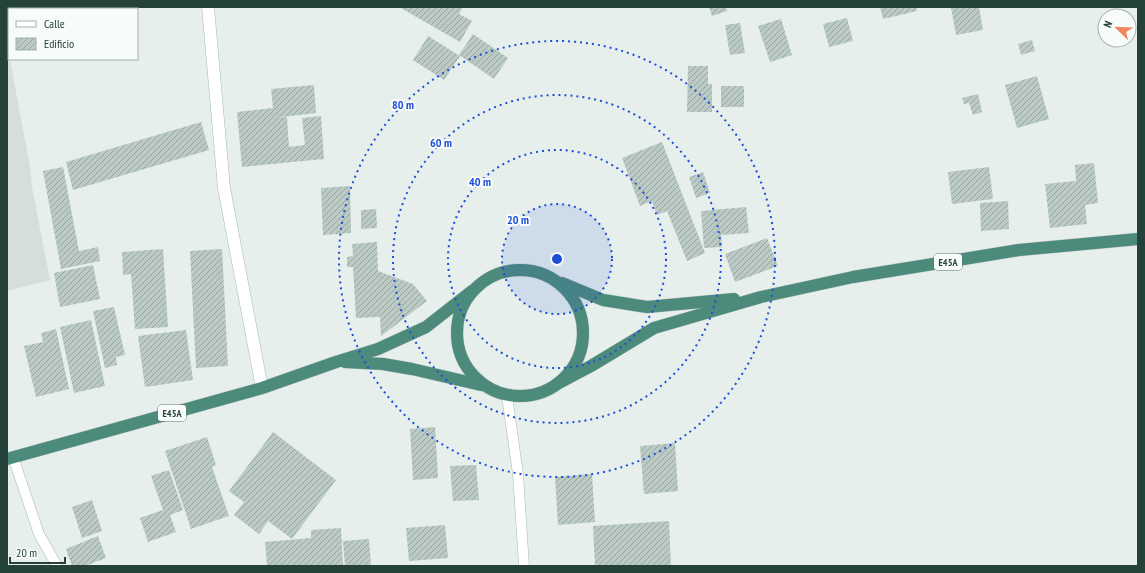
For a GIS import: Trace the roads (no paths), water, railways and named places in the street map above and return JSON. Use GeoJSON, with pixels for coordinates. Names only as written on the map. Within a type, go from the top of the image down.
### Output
{"type":"FeatureCollection","features":[{"type":"Feature","properties":{"kind":"highway","name":"E45A"},"geometry":{"type":"LineString","coordinates":[[558,384],[654,328],[761,297],[853,277],[1019,250],[1138,239]]}},
{"type":"Feature","properties":{"kind":"highway"},"geometry":{"type":"LineString","coordinates":[[519,269],[532,270],[545,274],[557,281],[575,300],[580,312],[583,326],[583,339],[580,352],[568,375],[558,384],[546,391],[520,397],[507,396],[494,392],[483,385],[465,366],[459,354],[456,327],[464,302],[472,291],[482,282],[493,275],[506,271],[519,269]]}},
{"type":"Feature","properties":{"kind":"highway","name":"E45A"},"geometry":{"type":"LineString","coordinates":[[557,281],[603,300],[647,307],[761,297]]}},
{"type":"Feature","properties":{"kind":"highway","name":"E45A"},"geometry":{"type":"LineString","coordinates":[[10,458],[262,388],[378,349],[426,327],[472,291]]}},
{"type":"Feature","properties":{"kind":"highway","name":"E45A"},"geometry":{"type":"LineString","coordinates":[[336,362],[383,364],[483,385]]}},
{"type":"Feature","properties":{"kind":"street"},"geometry":{"type":"LineString","coordinates":[[208,7],[224,188],[262,388]]}},
{"type":"Feature","properties":{"kind":"lane"},"geometry":{"type":"LineString","coordinates":[[507,396],[518,474],[524,566]]}},
{"type":"Feature","properties":{"kind":"lane"},"geometry":{"type":"LineString","coordinates":[[10,458],[40,534],[57,566]]}}]}
